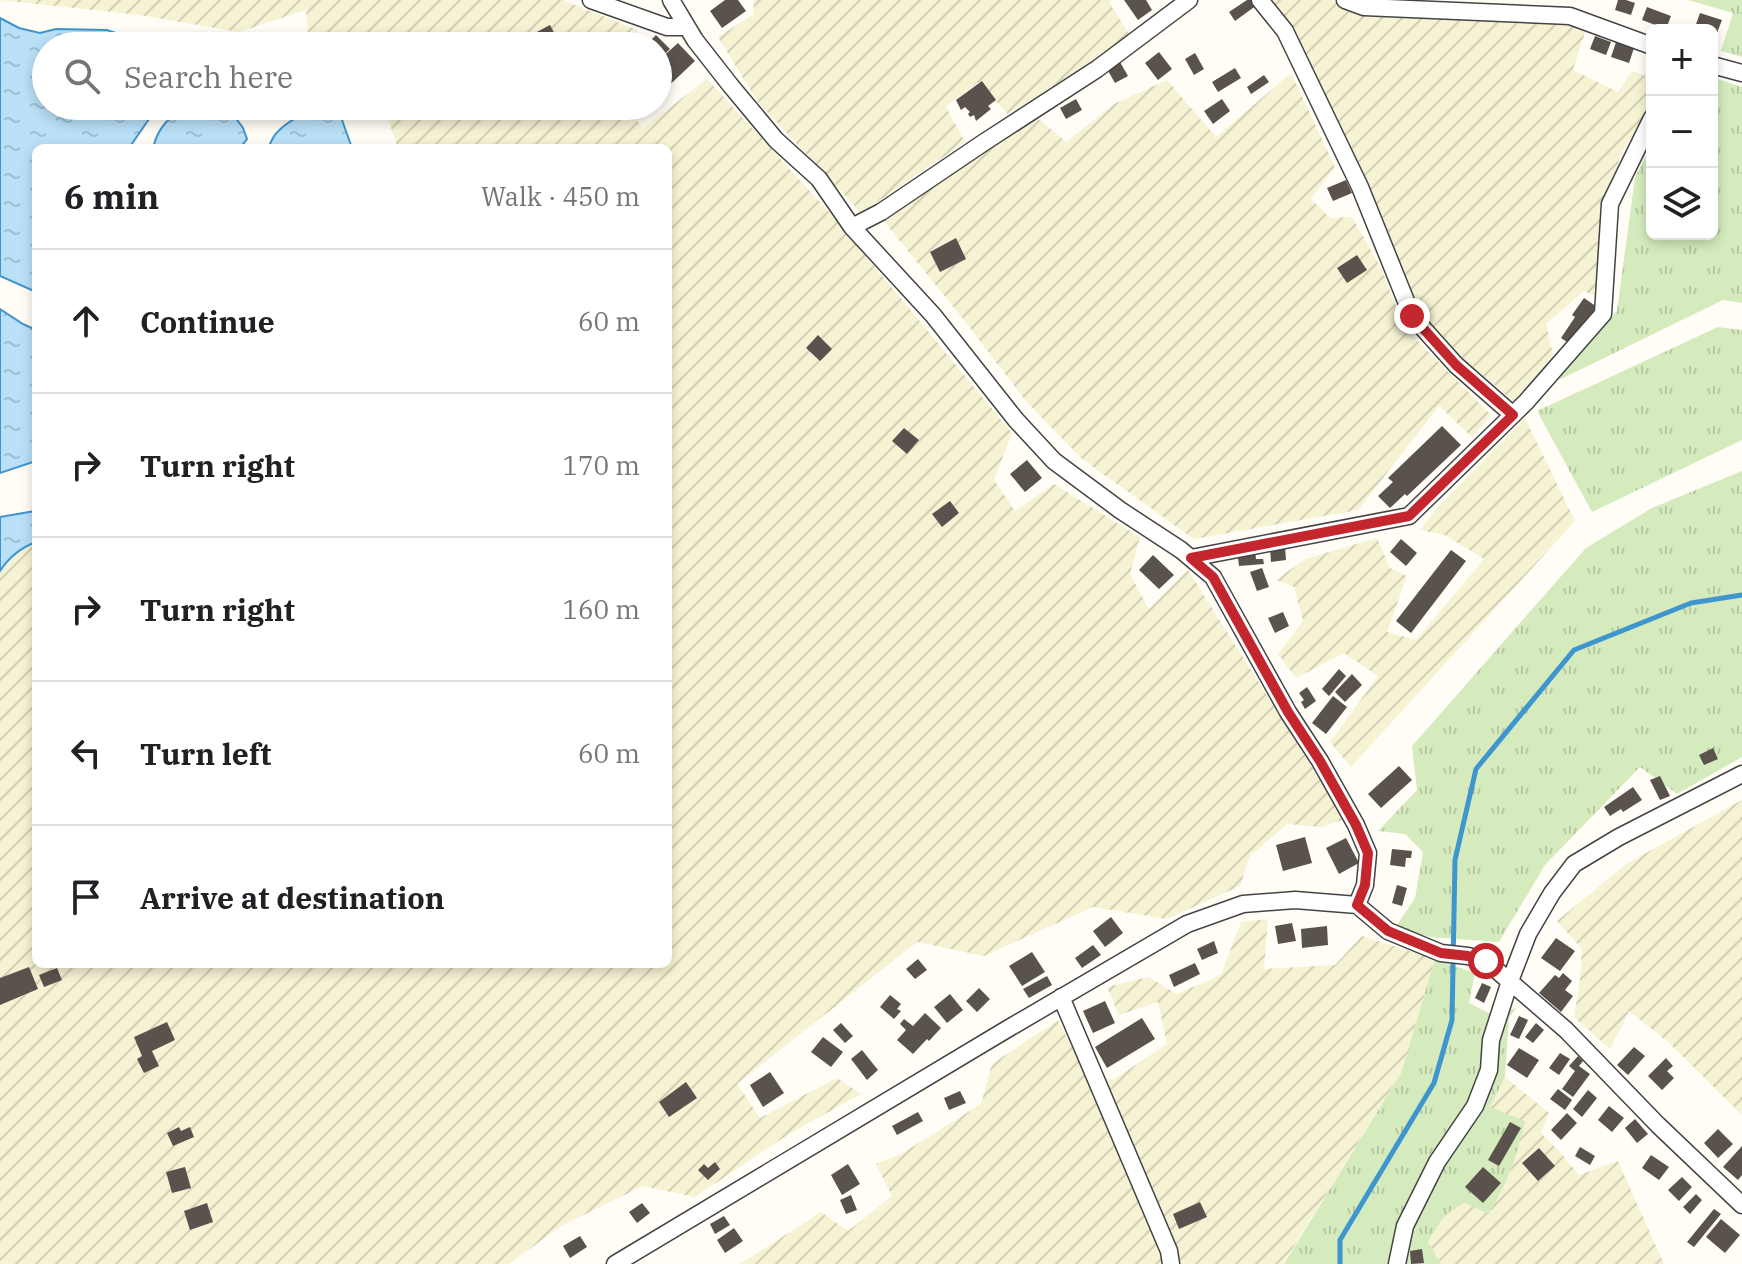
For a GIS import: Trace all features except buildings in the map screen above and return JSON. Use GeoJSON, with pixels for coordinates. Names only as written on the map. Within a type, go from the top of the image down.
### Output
{"type":"FeatureCollection","features":[{"type":"Feature","properties":{"kind":"street"},"geometry":{"type":"LineString","coordinates":[[591,0],[667,27],[687,27]]}},
{"type":"Feature","properties":{"kind":"street"},"geometry":{"type":"LineString","coordinates":[[671,0],[704,51],[776,140],[819,179],[852,227],[933,315],[1016,420],[1054,461],[1213,577],[1288,712],[1356,825],[1368,853],[1365,885],[1357,905]]}},
{"type":"Feature","properties":{"kind":"street"},"geometry":{"type":"LineString","coordinates":[[852,227],[881,212],[1097,69],[1189,0]]}},
{"type":"Feature","properties":{"kind":"street"},"geometry":{"type":"LineString","coordinates":[[1260,0],[1285,31],[1360,187],[1412,316],[1456,365],[1513,415]]}},
{"type":"Feature","properties":{"kind":"street"},"geometry":{"type":"LineString","coordinates":[[1345,0],[1364,7],[1570,16],[1646,44]]}},
{"type":"Feature","properties":{"kind":"street"},"geometry":{"type":"LineString","coordinates":[[1718,67],[1742,73]]}},
{"type":"Feature","properties":{"kind":"street"},"geometry":{"type":"LineString","coordinates":[[1191,558],[1409,516],[1513,415],[1603,314],[1610,204],[1646,130]]}},
{"type":"Feature","properties":{"kind":"street"},"geometry":{"type":"LineString","coordinates":[[1397,1264],[1405,1226],[1437,1162],[1475,1106],[1489,1070],[1491,1040],[1510,981],[1528,934],[1552,893],[1574,864],[1619,837],[1742,774]]}},
{"type":"Feature","properties":{"kind":"street"},"geometry":{"type":"LineString","coordinates":[[615,1264],[1187,924],[1243,904],[1295,900],[1357,905],[1388,931],[1441,953],[1486,961],[1566,1030],[1658,1125],[1742,1205]]}},
{"type":"Feature","properties":{"kind":"street"},"geometry":{"type":"LineString","coordinates":[[1061,997],[1169,1251],[1171,1264]]}},
{"type":"Feature","properties":{"kind":"shaded area"},"geometry":{"type":"Polygon","coordinates":[[[0,0],[562,0],[638,30],[308,32],[306,10],[239,32],[140,15],[0,0]]]}},
{"type":"Feature","properties":{"kind":"shaded area"},"geometry":{"type":"Polygon","coordinates":[[[754,0],[1111,0],[1109,2],[1131,37],[1008,114],[978,82],[946,107],[965,142],[861,213],[758,102],[718,37],[753,15],[754,0]]]}},
{"type":"Feature","properties":{"kind":"shaded area"},"geometry":{"type":"Polygon","coordinates":[[[1268,0],[1333,0],[1364,13],[1490,21],[1571,21],[1586,29],[1573,70],[1618,92],[1632,71],[1646,76],[1646,112],[1620,157],[1606,200],[1599,298],[1584,291],[1546,324],[1553,355],[1515,402],[1455,352],[1414,309],[1268,0]]]}},
{"type":"Feature","properties":{"kind":"shaded area"},"geometry":{"type":"Polygon","coordinates":[[[1291,73],[1335,167],[1311,199],[1330,218],[1352,217],[1382,270],[1404,327],[1491,415],[1472,437],[1439,406],[1358,510],[1194,539],[1082,459],[1025,400],[882,219],[1035,116],[1066,142],[1114,104],[1167,80],[1216,137],[1291,73]]]}},
{"type":"Feature","properties":{"kind":"shaded area"},"geometry":{"type":"Polygon","coordinates":[[[707,79],[831,214],[1012,433],[994,480],[1015,511],[1054,484],[1140,537],[1130,574],[1149,609],[1188,570],[1345,819],[1321,827],[1287,824],[1250,856],[1240,886],[1167,919],[1093,907],[984,956],[917,942],[737,1084],[760,1118],[837,1078],[861,1094],[789,1134],[695,1197],[643,1186],[561,1226],[509,1264],[0,1264],[0,571],[9,558],[27,545],[32,543],[32,968],[672,968],[672,144],[397,144],[388,120],[637,120],[643,128],[653,120],[672,120],[672,106],[707,79]]]}},
{"type":"Feature","properties":{"kind":"shaded area"},"geometry":{"type":"Polygon","coordinates":[[[1525,418],[1575,521],[1351,767],[1330,742],[1378,676],[1344,653],[1296,678],[1278,654],[1303,621],[1294,587],[1276,580],[1305,559],[1377,538],[1390,568],[1407,576],[1387,632],[1416,640],[1484,559],[1445,535],[1420,530],[1437,508],[1525,418]]]}},
{"type":"Feature","properties":{"kind":"shaded area"},"geometry":{"type":"Polygon","coordinates":[[[1742,800],[1742,1115],[1668,1042],[1629,1011],[1610,1049],[1574,1017],[1582,949],[1557,921],[1626,864],[1742,800]]]}},
{"type":"Feature","properties":{"kind":"shaded area"},"geometry":{"type":"Polygon","coordinates":[[[1268,919],[1264,969],[1335,965],[1362,936],[1435,959],[1401,1073],[1283,1264],[740,1264],[821,1212],[848,1231],[892,1196],[876,1164],[901,1154],[981,1104],[992,1064],[1058,1020],[1086,1075],[1113,1080],[1167,1044],[1158,1002],[1119,1015],[1107,987],[1148,977],[1177,994],[1221,975],[1241,922],[1268,919]]]}},
{"type":"Feature","properties":{"kind":"shaded area"},"geometry":{"type":"Polygon","coordinates":[[[1505,1077],[1549,1113],[1541,1133],[1579,1175],[1618,1161],[1664,1264],[1441,1264],[1428,1243],[1445,1215],[1464,1202],[1490,1107],[1505,1077]]]}},
{"type":"Feature","properties":{"kind":"green space"},"geometry":{"type":"Polygon","coordinates":[[[1688,0],[1742,0],[1742,57],[1721,51],[1733,13],[1688,0]]]}},
{"type":"Feature","properties":{"kind":"green space"},"geometry":{"type":"Polygon","coordinates":[[[1718,79],[1742,87],[1742,303],[1723,300],[1559,380],[1568,365],[1617,311],[1635,177],[1646,156],[1646,240],[1718,240],[1718,79]]]}},
{"type":"Feature","properties":{"kind":"green space"},"geometry":{"type":"Polygon","coordinates":[[[1718,327],[1742,330],[1742,440],[1592,512],[1537,411],[1718,327]]]}},
{"type":"Feature","properties":{"kind":"green space"},"geometry":{"type":"Polygon","coordinates":[[[1742,471],[1742,757],[1677,794],[1640,767],[1545,865],[1499,942],[1430,937],[1395,928],[1415,898],[1423,852],[1405,834],[1378,831],[1417,790],[1412,746],[1586,548],[1652,508],[1742,471]]]}},
{"type":"Feature","properties":{"kind":"green space"},"geometry":{"type":"Polygon","coordinates":[[[1435,959],[1475,973],[1469,1003],[1491,1014],[1516,1008],[1509,1018],[1505,1077],[1490,1107],[1525,1121],[1515,1158],[1501,1191],[1489,1214],[1464,1203],[1445,1215],[1428,1242],[1441,1264],[1284,1264],[1401,1073],[1435,959]]]}},
{"type":"Feature","properties":{"kind":"water"},"geometry":{"type":"Polygon","coordinates":[[[0,18],[36,32],[32,32],[32,120],[148,120],[132,144],[32,144],[32,290],[0,276],[0,18]]]}},
{"type":"Feature","properties":{"kind":"water"},"geometry":{"type":"Polygon","coordinates":[[[56,29],[113,32],[44,32],[56,29]]]}},
{"type":"Feature","properties":{"kind":"water"},"geometry":{"type":"Polygon","coordinates":[[[168,120],[237,120],[247,139],[243,144],[154,144],[168,120]]]}},
{"type":"Feature","properties":{"kind":"water"},"geometry":{"type":"Polygon","coordinates":[[[293,120],[342,120],[351,144],[270,144],[275,134],[293,120]]]}},
{"type":"Feature","properties":{"kind":"water"},"geometry":{"type":"Polygon","coordinates":[[[0,309],[32,328],[32,462],[0,473],[0,309]]]}},
{"type":"Feature","properties":{"kind":"water"},"geometry":{"type":"Polygon","coordinates":[[[32,512],[32,544],[15,554],[0,571],[0,517],[32,512]]]}},
{"type":"Feature","properties":{"kind":"waterway"},"geometry":{"type":"LineString","coordinates":[[1340,1264],[1340,1240],[1434,1083],[1452,1020],[1455,860],[1476,769],[1574,650],[1691,603],[1742,595]]}},
{"type":"Feature","properties":{"kind":"route"},"geometry":{"type":"LineString","coordinates":[[1412,316],[1456,365],[1513,415],[1409,516],[1191,558],[1213,577],[1288,712],[1356,825],[1368,853],[1365,885],[1357,905],[1388,931],[1441,953],[1486,961]]}}]}
